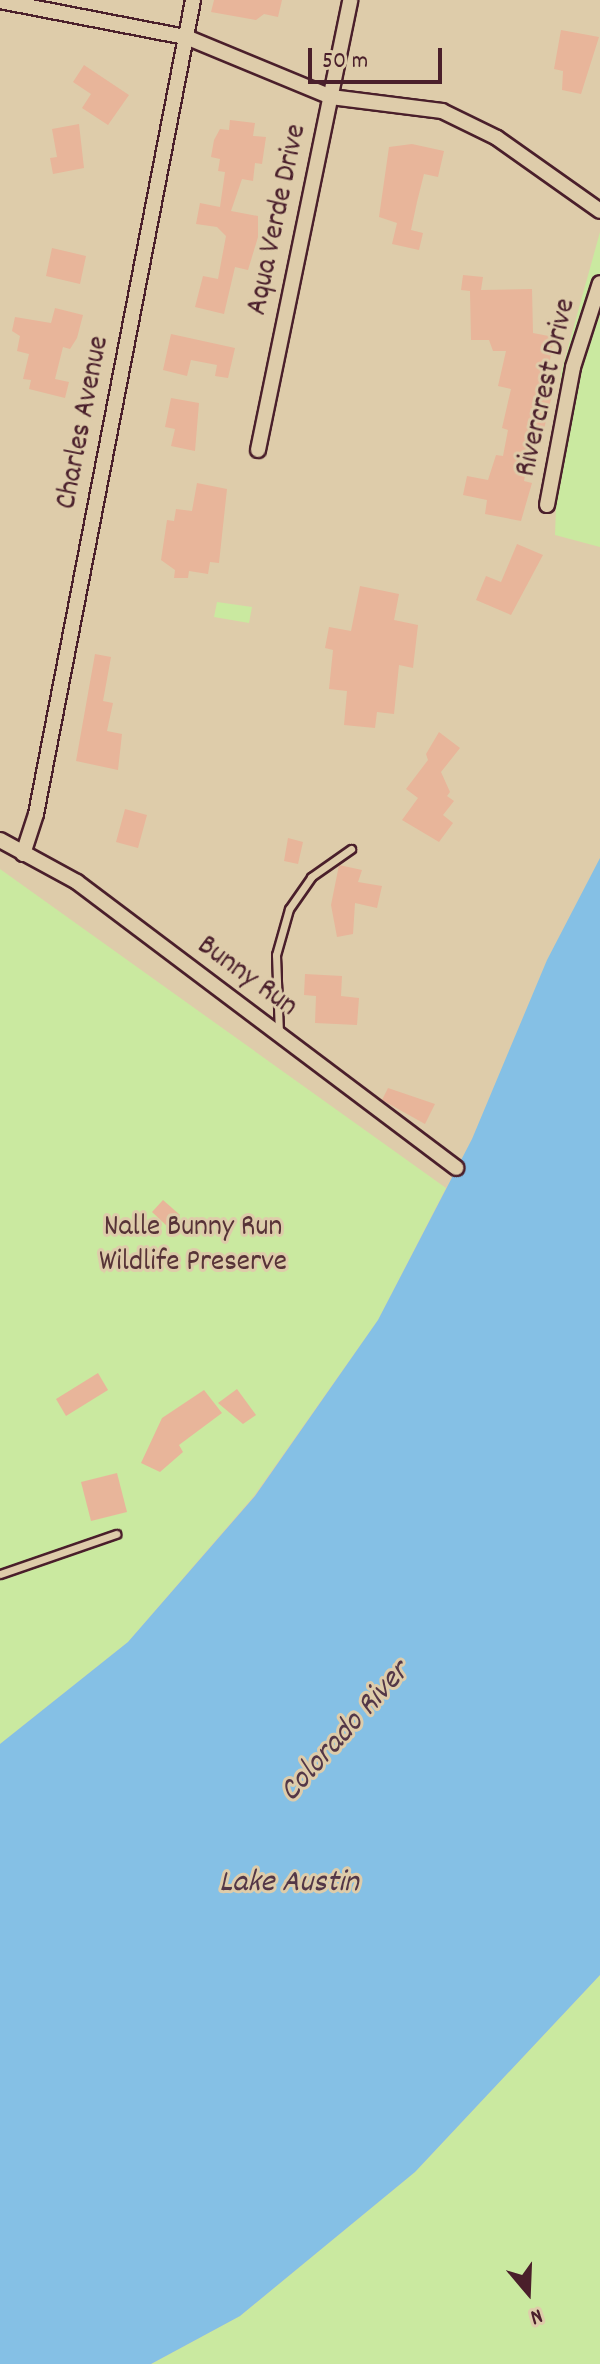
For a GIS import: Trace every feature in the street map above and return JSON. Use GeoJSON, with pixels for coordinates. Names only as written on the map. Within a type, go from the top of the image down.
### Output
{"type":"FeatureCollection","features":[{"type":"Feature","properties":{"kind":"street","name":"Charles Avenue"},"geometry":{"type":"LineString","coordinates":[[23,854],[36,814],[193,0]]}},
{"type":"Feature","properties":{"kind":"street","name":"Aqua Verde Drive"},"geometry":{"type":"LineString","coordinates":[[258,450],[350,0]]}},
{"type":"Feature","properties":{"kind":"street"},"geometry":{"type":"LineString","coordinates":[[0,1],[186,37],[331,97],[442,111],[497,138],[600,211]]}},
{"type":"Feature","properties":{"kind":"street","name":"Rivercrest Drive"},"geometry":{"type":"LineString","coordinates":[[547,505],[573,367],[600,283]]}},
{"type":"Feature","properties":{"kind":"street","name":"Bunny Run"},"geometry":{"type":"LineString","coordinates":[[0,840],[77,882],[251,1018],[279,1034],[456,1168]]}},
{"type":"Feature","properties":{"kind":"lane"},"geometry":{"type":"LineString","coordinates":[[279,1034],[276,955],[289,909],[311,877],[351,849]]}},
{"type":"Feature","properties":{"kind":"lane"},"geometry":{"type":"LineString","coordinates":[[0,1574],[116,1534]]}},
{"type":"Feature","properties":{"kind":"green space"},"geometry":{"type":"Polygon","coordinates":[[[600,232],[600,547],[555,535],[561,373],[600,232]]]}},
{"type":"Feature","properties":{"kind":"green space"},"geometry":{"type":"Polygon","coordinates":[[[217,602],[252,607],[249,623],[214,617],[217,602]]]}},
{"type":"Feature","properties":{"kind":"green space","name":"Nalle Bunny Run Wildlife Preserve"},"geometry":{"type":"Polygon","coordinates":[[[0,869],[446,1188],[378,1320],[254,1496],[128,1642],[0,1744],[0,869]]]}},
{"type":"Feature","properties":{"kind":"green space"},"geometry":{"type":"Polygon","coordinates":[[[600,1975],[600,2364],[151,2364],[240,2316],[415,2172],[600,1975]]]}},
{"type":"Feature","properties":{"kind":"water","name":"Lake Austin"},"geometry":{"type":"Polygon","coordinates":[[[600,858],[600,1975],[415,2172],[240,2316],[151,2364],[0,2364],[0,1744],[128,1642],[255,1496],[378,1320],[472,1139],[547,960],[600,858]]]}},
{"type":"Feature","properties":{"kind":"building"},"geometry":{"type":"Polygon","coordinates":[[[214,0],[282,0],[278,17],[264,14],[256,20],[211,12],[214,0]]]}},
{"type":"Feature","properties":{"kind":"building"},"geometry":{"type":"Polygon","coordinates":[[[561,30],[599,37],[581,94],[562,90],[563,71],[554,69],[561,30]]]}},
{"type":"Feature","properties":{"kind":"building"},"geometry":{"type":"Polygon","coordinates":[[[84,65],[129,95],[108,125],[82,108],[91,94],[73,82],[84,65]]]}},
{"type":"Feature","properties":{"kind":"building"},"geometry":{"type":"Polygon","coordinates":[[[230,120],[255,123],[253,136],[266,137],[262,164],[255,163],[253,181],[242,179],[231,211],[258,216],[258,237],[248,270],[235,267],[224,314],[195,307],[203,276],[218,279],[226,236],[217,227],[196,224],[200,203],[220,207],[225,172],[218,171],[220,159],[211,157],[214,140],[220,129],[229,130],[230,120]]]}},
{"type":"Feature","properties":{"kind":"building"},"geometry":{"type":"Polygon","coordinates":[[[79,124],[84,168],[53,174],[50,158],[57,157],[52,129],[79,124]]]}},
{"type":"Feature","properties":{"kind":"building"},"geometry":{"type":"Polygon","coordinates":[[[412,144],[444,151],[438,177],[424,174],[411,230],[423,233],[419,250],[392,244],[397,223],[379,217],[389,147],[412,144]]]}},
{"type":"Feature","properties":{"kind":"building"},"geometry":{"type":"Polygon","coordinates":[[[52,248],[86,256],[80,284],[46,276],[52,248]]]}},
{"type":"Feature","properties":{"kind":"building"},"geometry":{"type":"Polygon","coordinates":[[[463,275],[483,277],[481,290],[532,289],[533,333],[554,337],[547,377],[552,378],[551,399],[544,429],[533,435],[524,481],[532,483],[521,521],[485,514],[487,500],[463,495],[467,476],[488,480],[496,455],[503,456],[508,430],[502,428],[511,389],[498,386],[506,351],[493,351],[489,340],[471,340],[470,291],[461,290],[463,275]]]}},
{"type":"Feature","properties":{"kind":"building"},"geometry":{"type":"Polygon","coordinates":[[[55,308],[83,315],[77,338],[70,349],[63,347],[55,379],[69,382],[65,398],[29,389],[31,380],[23,379],[29,354],[17,351],[20,336],[12,331],[15,317],[51,323],[55,308]]]}},
{"type":"Feature","properties":{"kind":"building"},"geometry":{"type":"Polygon","coordinates":[[[171,334],[235,348],[228,378],[215,376],[217,365],[191,360],[187,376],[163,370],[171,334]]]}},
{"type":"Feature","properties":{"kind":"building"},"geometry":{"type":"Polygon","coordinates":[[[171,398],[199,403],[195,451],[171,446],[175,429],[165,427],[171,398]]]}},
{"type":"Feature","properties":{"kind":"building"},"geometry":{"type":"Polygon","coordinates":[[[197,483],[227,489],[219,563],[210,562],[208,574],[189,571],[188,578],[174,578],[175,570],[161,560],[167,520],[174,521],[176,509],[192,511],[197,483]]]}},
{"type":"Feature","properties":{"kind":"building"},"geometry":{"type":"Polygon","coordinates":[[[517,544],[543,555],[511,615],[476,600],[486,576],[501,582],[517,544]]]}},
{"type":"Feature","properties":{"kind":"building"},"geometry":{"type":"Polygon","coordinates":[[[360,586],[399,594],[394,620],[418,625],[413,668],[399,665],[394,714],[377,712],[375,728],[344,725],[347,691],[329,689],[333,650],[325,648],[329,627],[351,631],[360,586]]]}},
{"type":"Feature","properties":{"kind":"building"},"geometry":{"type":"Polygon","coordinates":[[[95,654],[111,657],[103,701],[113,703],[107,731],[122,734],[118,770],[76,761],[95,654]]]}},
{"type":"Feature","properties":{"kind":"building"},"geometry":{"type":"Polygon","coordinates":[[[439,732],[460,748],[441,772],[450,792],[447,796],[454,801],[443,815],[453,823],[439,842],[402,820],[418,798],[406,789],[428,760],[426,754],[439,732]]]}},
{"type":"Feature","properties":{"kind":"building"},"geometry":{"type":"Polygon","coordinates":[[[125,809],[147,815],[138,848],[116,842],[125,809]]]}},
{"type":"Feature","properties":{"kind":"building"},"geometry":{"type":"Polygon","coordinates":[[[288,838],[303,842],[298,864],[284,861],[288,838]]]}},
{"type":"Feature","properties":{"kind":"building"},"geometry":{"type":"Polygon","coordinates":[[[339,865],[362,870],[358,882],[382,886],[377,908],[355,903],[353,934],[337,937],[331,905],[339,865]]]}},
{"type":"Feature","properties":{"kind":"building"},"geometry":{"type":"Polygon","coordinates":[[[305,974],[342,976],[341,996],[359,998],[357,1025],[315,1023],[316,996],[304,995],[305,974]]]}},
{"type":"Feature","properties":{"kind":"building"},"geometry":{"type":"Polygon","coordinates":[[[388,1088],[435,1104],[425,1124],[382,1100],[388,1088]]]}},
{"type":"Feature","properties":{"kind":"building"},"geometry":{"type":"Polygon","coordinates":[[[163,1200],[180,1215],[169,1228],[152,1212],[163,1200]]]}},
{"type":"Feature","properties":{"kind":"building"},"geometry":{"type":"Polygon","coordinates":[[[98,1373],[108,1390],[66,1416],[56,1399],[98,1373]]]}},
{"type":"Feature","properties":{"kind":"building"},"geometry":{"type":"Polygon","coordinates":[[[237,1389],[256,1415],[243,1424],[218,1403],[237,1389]]]}},
{"type":"Feature","properties":{"kind":"building"},"geometry":{"type":"Polygon","coordinates":[[[204,1390],[222,1413],[179,1445],[183,1452],[160,1472],[141,1463],[162,1418],[204,1390]]]}},
{"type":"Feature","properties":{"kind":"building"},"geometry":{"type":"Polygon","coordinates":[[[117,1473],[127,1512],[91,1521],[81,1482],[117,1473]]]}},
{"type":"Feature","properties":{"kind":"water label","name":"Colorado River"},"geometry":{"type":"Point","coordinates":[346,1733]}}]}
